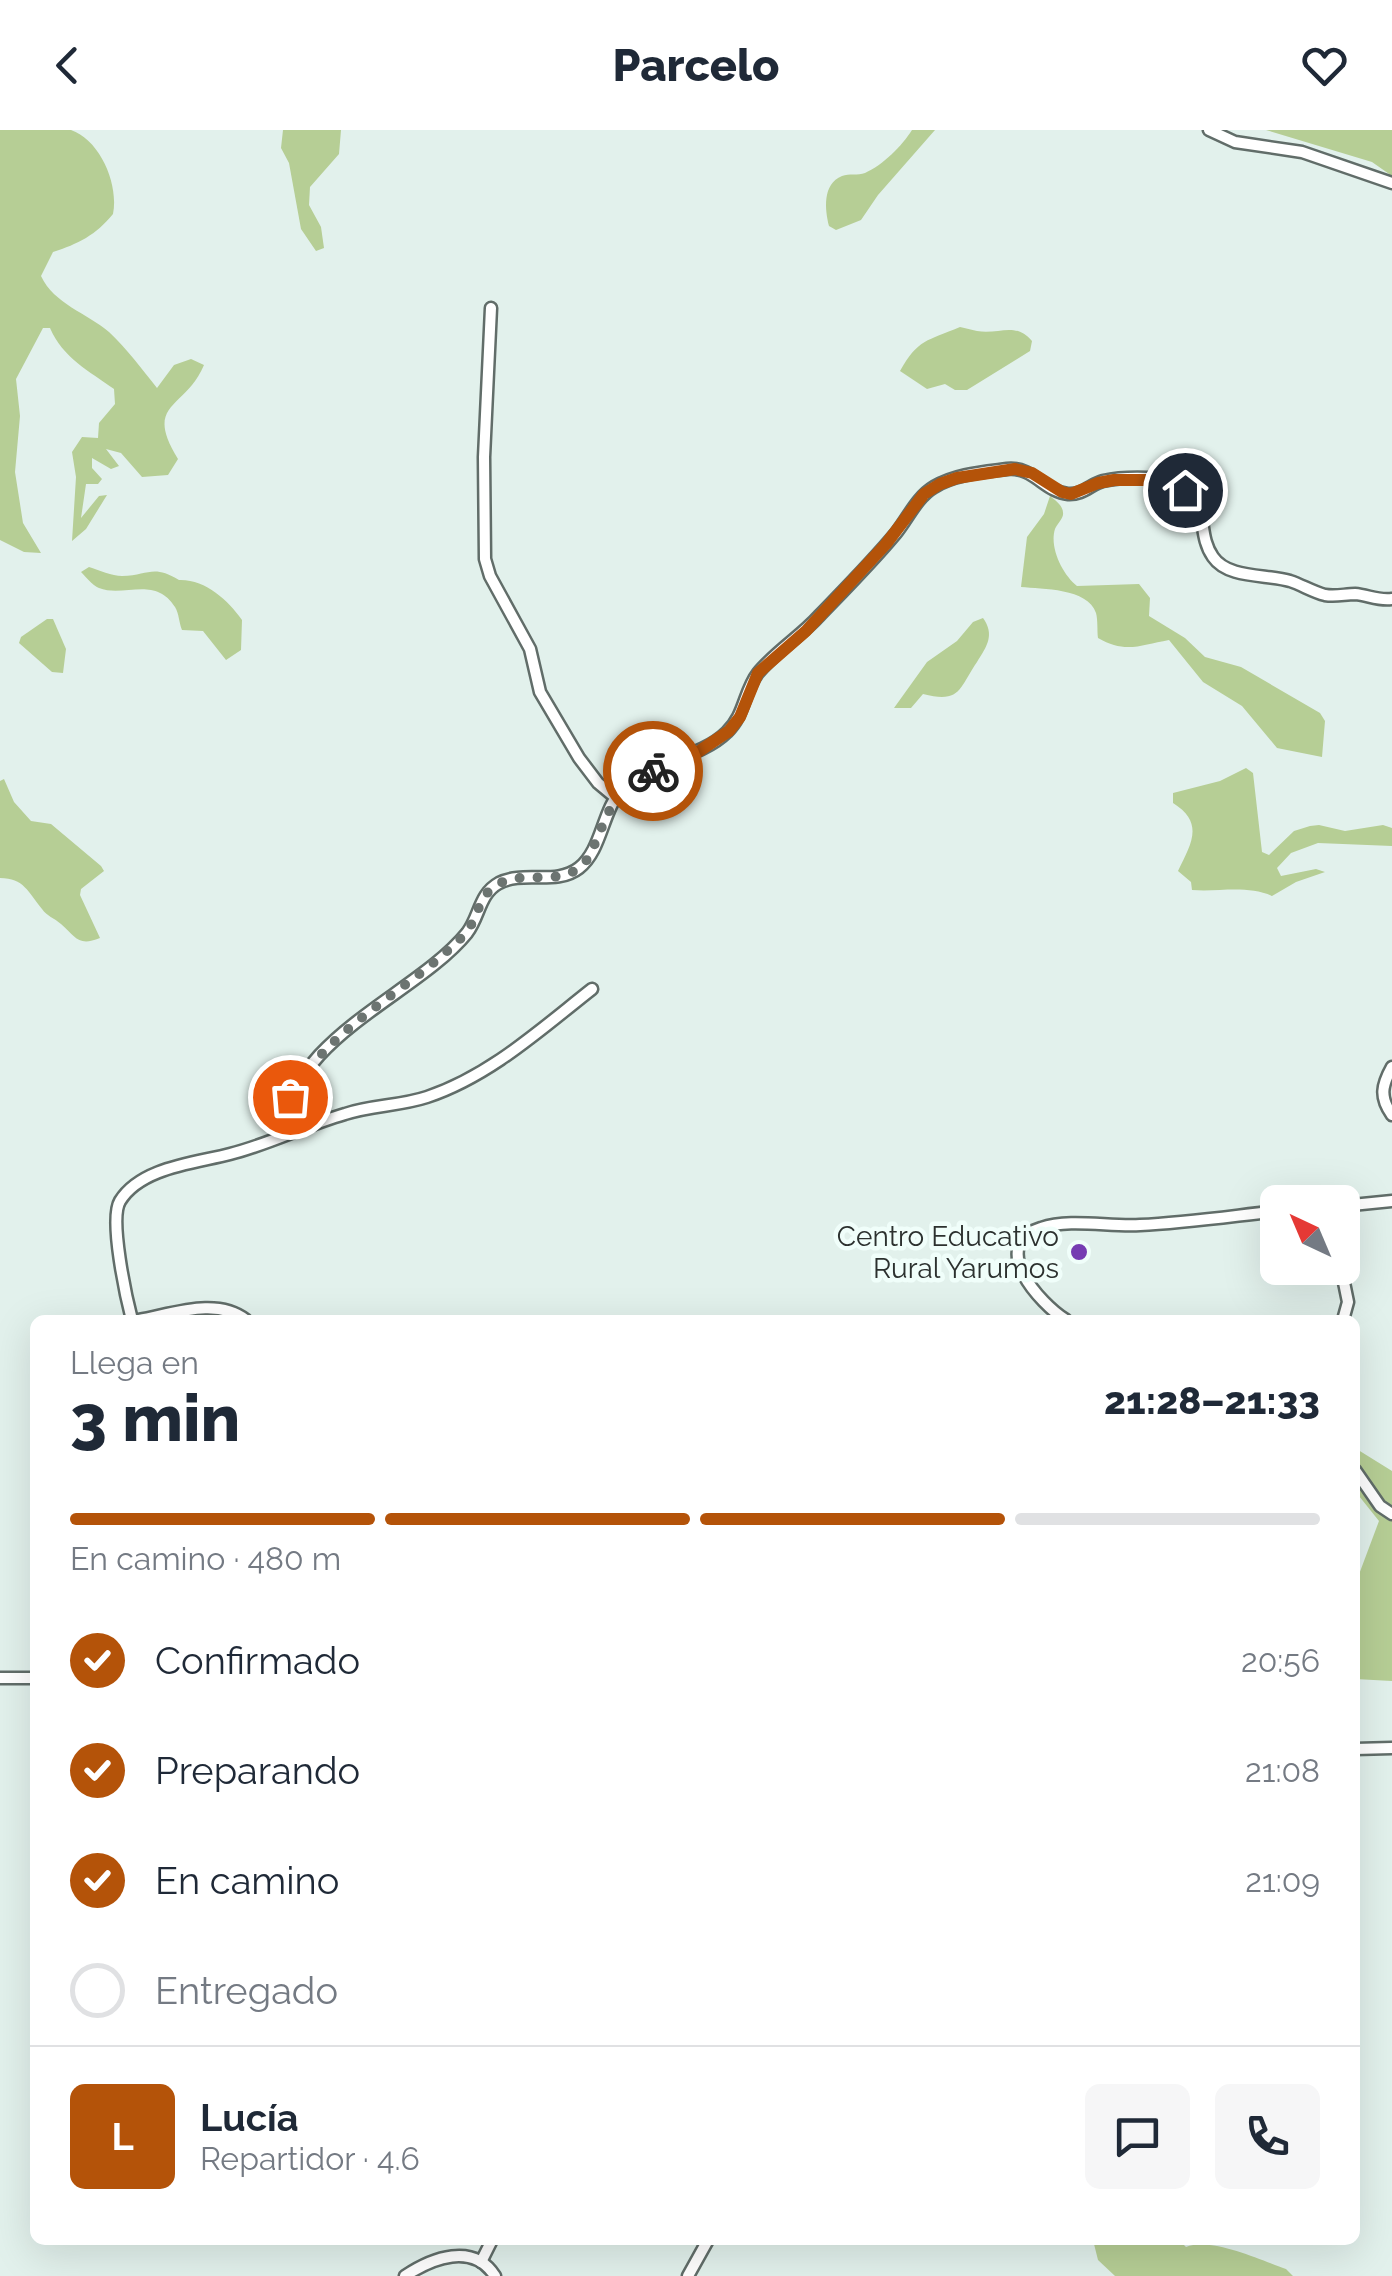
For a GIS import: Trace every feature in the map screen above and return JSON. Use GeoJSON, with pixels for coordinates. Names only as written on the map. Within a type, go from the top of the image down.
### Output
{"type":"FeatureCollection","features":[{"type":"Feature","properties":{"kind":"street"},"geometry":{"type":"LineString","coordinates":[[1209,130],[1235,142],[1302,152],[1392,183]]}},
{"type":"Feature","properties":{"kind":"street"},"geometry":{"type":"LineString","coordinates":[[491,308],[484,457],[486,568],[530,648],[540,692],[579,758],[598,783],[616,798]]}},
{"type":"Feature","properties":{"kind":"street"},"geometry":{"type":"LineString","coordinates":[[286,1133],[286,1112],[294,1091],[344,1031],[424,972],[466,933],[484,896],[493,887],[514,878],[560,877],[578,870],[588,859],[616,798],[631,781],[698,752],[729,731],[740,717],[758,673],[823,613],[898,530],[924,494],[957,478],[1021,470],[1071,494],[1103,481],[1165,480],[1196,501],[1203,514],[1210,551],[1223,566],[1288,580],[1329,596],[1356,594],[1376,600],[1392,599]]}},
{"type":"Feature","properties":{"kind":"street"},"geometry":{"type":"LineString","coordinates":[[135,1315],[115,1226],[116,1212],[123,1197],[146,1179],[250,1149],[341,1114],[413,1102],[448,1088],[516,1050],[592,988]]}},
{"type":"Feature","properties":{"kind":"street"},"geometry":{"type":"LineString","coordinates":[[1392,1066],[1382,1091],[1392,1116]]}},
{"type":"Feature","properties":{"kind":"street"},"geometry":{"type":"LineString","coordinates":[[1360,1205],[1392,1202]]}},
{"type":"Feature","properties":{"kind":"street"},"geometry":{"type":"LineString","coordinates":[[1058,1315],[1019,1271],[1018,1252],[1024,1237],[1041,1228],[1139,1226],[1260,1214]]}},
{"type":"Feature","properties":{"kind":"street"},"geometry":{"type":"LineString","coordinates":[[1344,1285],[1348,1302],[1344,1315]]}},
{"type":"Feature","properties":{"kind":"street"},"geometry":{"type":"LineString","coordinates":[[167,1315],[225,1308],[237,1315]]}},
{"type":"Feature","properties":{"kind":"street"},"geometry":{"type":"LineString","coordinates":[[1360,1477],[1380,1506],[1392,1514]]}},
{"type":"Feature","properties":{"kind":"street"},"geometry":{"type":"LineString","coordinates":[[0,1678],[30,1678]]}},
{"type":"Feature","properties":{"kind":"street"},"geometry":{"type":"LineString","coordinates":[[1360,1749],[1392,1748]]}},
{"type":"Feature","properties":{"kind":"street"},"geometry":{"type":"LineString","coordinates":[[480,2262],[489,2245]]}},
{"type":"Feature","properties":{"kind":"street"},"geometry":{"type":"LineString","coordinates":[[688,2276],[705,2245]]}},
{"type":"Feature","properties":{"kind":"street"},"geometry":{"type":"LineString","coordinates":[[405,2276],[425,2262],[446,2256],[471,2257],[495,2276]]}},
{"type":"Feature","properties":{"kind":"green space"},"geometry":{"type":"Polygon","coordinates":[[[0,130],[71,130],[91,143],[110,177],[113,214],[86,238],[53,252],[41,276],[47,286],[62,301],[109,332],[157,388],[174,365],[191,359],[204,365],[166,416],[168,440],[178,459],[168,475],[142,477],[121,453],[106,449],[119,466],[111,469],[92,458],[92,468],[102,479],[98,484],[86,484],[81,518],[99,496],[107,495],[86,529],[72,541],[76,477],[72,452],[82,437],[98,438],[99,423],[115,404],[114,389],[69,356],[50,328],[43,328],[16,379],[20,416],[15,472],[23,523],[41,553],[24,552],[0,540],[0,130]]]}},
{"type":"Feature","properties":{"kind":"green space"},"geometry":{"type":"Polygon","coordinates":[[[283,130],[341,130],[339,154],[310,187],[309,205],[321,227],[324,248],[316,251],[301,229],[289,163],[281,148],[283,130]]]}},
{"type":"Feature","properties":{"kind":"green space"},"geometry":{"type":"Polygon","coordinates":[[[912,130],[935,130],[861,220],[836,230],[829,226],[826,205],[831,185],[842,176],[862,174],[879,165],[912,130]]]}},
{"type":"Feature","properties":{"kind":"green space"},"geometry":{"type":"Polygon","coordinates":[[[1266,130],[1392,130],[1392,176],[1372,162],[1266,130]]]}},
{"type":"Feature","properties":{"kind":"green space"},"geometry":{"type":"Polygon","coordinates":[[[960,327],[1019,332],[1032,341],[1030,351],[967,390],[955,390],[945,384],[927,389],[900,371],[918,347],[960,327]]]}},
{"type":"Feature","properties":{"kind":"green space"},"geometry":{"type":"Polygon","coordinates":[[[1050,496],[1063,512],[1054,536],[1058,560],[1077,586],[1139,584],[1150,598],[1149,616],[1185,638],[1205,657],[1241,667],[1320,713],[1325,721],[1322,757],[1277,748],[1242,706],[1203,682],[1169,640],[1133,647],[1108,643],[1098,638],[1096,613],[1084,599],[1063,591],[1021,587],[1027,537],[1044,514],[1050,496]]]}},
{"type":"Feature","properties":{"kind":"green space"},"geometry":{"type":"Polygon","coordinates":[[[89,567],[118,576],[163,572],[207,587],[242,620],[241,650],[226,660],[203,631],[182,630],[176,609],[167,597],[149,590],[99,588],[81,572],[89,567]]]}},
{"type":"Feature","properties":{"kind":"green space"},"geometry":{"type":"Polygon","coordinates":[[[983,618],[989,630],[988,640],[958,691],[945,697],[923,694],[911,708],[894,708],[927,662],[957,641],[973,622],[983,618]]]}},
{"type":"Feature","properties":{"kind":"green space"},"geometry":{"type":"Polygon","coordinates":[[[53,619],[66,649],[63,673],[52,672],[19,643],[21,637],[53,619]]]}},
{"type":"Feature","properties":{"kind":"green space"},"geometry":{"type":"Polygon","coordinates":[[[1246,768],[1253,773],[1262,852],[1269,855],[1294,831],[1319,825],[1345,831],[1383,825],[1392,828],[1392,846],[1318,843],[1291,853],[1277,868],[1281,876],[1316,869],[1325,872],[1272,896],[1243,890],[1192,890],[1191,882],[1178,871],[1191,843],[1192,826],[1173,803],[1173,793],[1220,781],[1246,768]]]}},
{"type":"Feature","properties":{"kind":"green space"},"geometry":{"type":"Polygon","coordinates":[[[4,779],[14,802],[31,821],[51,824],[101,866],[104,871],[81,889],[80,895],[100,938],[78,939],[44,911],[20,883],[0,878],[0,781],[4,779]]]}},
{"type":"Feature","properties":{"kind":"green space"},"geometry":{"type":"Polygon","coordinates":[[[1360,1451],[1392,1471],[1392,1681],[1360,1679],[1360,1572],[1379,1521],[1360,1497],[1360,1451]]]}},
{"type":"Feature","properties":{"kind":"green space"},"geometry":{"type":"Polygon","coordinates":[[[1094,2245],[1209,2245],[1250,2255],[1286,2269],[1293,2276],[1115,2276],[1098,2260],[1094,2245]]]}},
{"type":"Feature","properties":{"kind":"way so far"},"geometry":{"type":"LineString","coordinates":[[290,1097],[344,1031],[424,972],[466,933],[484,896],[493,887],[514,878],[560,877],[578,870],[588,859],[618,794],[631,781],[653,771]]}},
{"type":"Feature","properties":{"kind":"place","name":"Centro Educativo Rural Yarumos"},"geometry":{"type":"Point","coordinates":[1079,1252]}},
{"type":"Feature","properties":{"kind":"route"},"geometry":{"type":"LineString","coordinates":[[653,771],[698,752],[729,731],[740,717],[758,673],[806,631],[886,544],[924,494],[940,484],[1015,469],[1032,473],[1071,494],[1114,480],[1158,480],[1185,490]]}}]}
